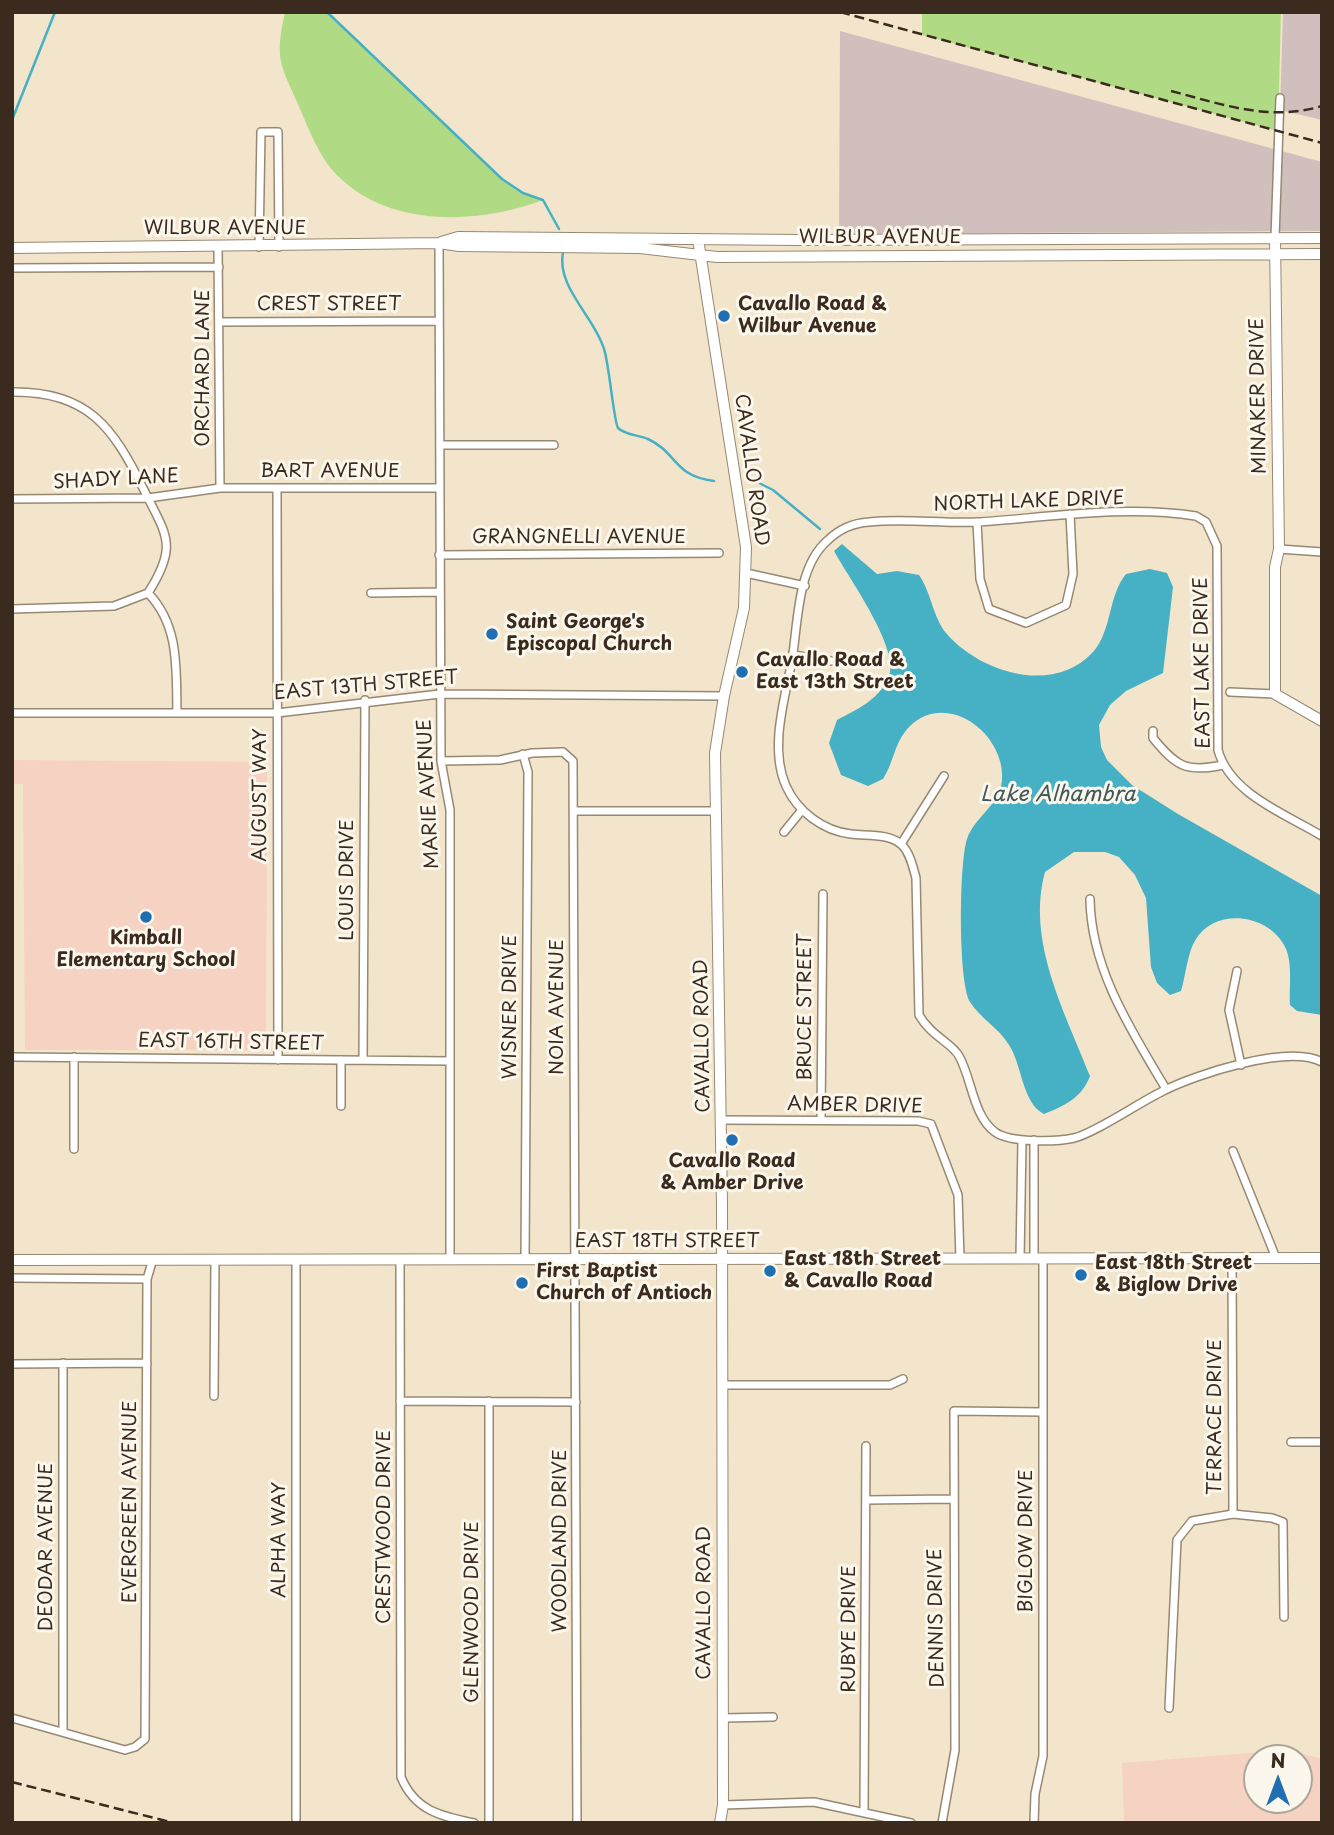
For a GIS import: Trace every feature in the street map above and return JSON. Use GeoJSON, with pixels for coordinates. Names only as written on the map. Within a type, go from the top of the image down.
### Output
{"type":"FeatureCollection","features":[{"type":"Feature","properties":{"kind":"main road","name":"WILBUR AVENUE"},"geometry":{"type":"LineString","coordinates":[[439,243],[458,237],[1322,238]]}},
{"type":"Feature","properties":{"kind":"main road","name":"MINAKER DRIVE"},"geometry":{"type":"LineString","coordinates":[[1275,238],[1279,549],[1275,567],[1275,694]]}},
{"type":"Feature","properties":{"kind":"main road","name":"CAVALLO ROAD"},"geometry":{"type":"LineString","coordinates":[[698,239],[746,547],[744,608],[724,696],[715,753],[722,1259],[723,1805],[720,1823]]}},
{"type":"Feature","properties":{"kind":"main road"},"geometry":{"type":"LineString","coordinates":[[998,255],[1013,249],[1030,248],[1039,239]]}},
{"type":"Feature","properties":{"kind":"main road","name":"WILBUR AVENUE"},"geometry":{"type":"LineString","coordinates":[[12,248],[279,247],[439,243],[459,246],[640,248],[701,255],[1322,254]]}},
{"type":"Feature","properties":{"kind":"main road"},"geometry":{"type":"LineString","coordinates":[[1275,694],[1322,721]]}},
{"type":"Feature","properties":{"kind":"main road","name":"EAST 18TH STREET"},"geometry":{"type":"LineString","coordinates":[[12,1260],[1322,1258]]}},
{"type":"Feature","properties":{"kind":"street","name":"MINAKER DRIVE"},"geometry":{"type":"LineString","coordinates":[[1275,238],[1280,98]]}},
{"type":"Feature","properties":{"kind":"street"},"geometry":{"type":"LineString","coordinates":[[260,247],[261,132],[278,132],[279,247]]}},
{"type":"Feature","properties":{"kind":"street","name":"MARIE AVENUE"},"geometry":{"type":"LineString","coordinates":[[439,243],[441,761],[450,810],[450,1259]]}},
{"type":"Feature","properties":{"kind":"street","name":"ORCHARD LANE"},"geometry":{"type":"LineString","coordinates":[[218,247],[220,488]]}},
{"type":"Feature","properties":{"kind":"street"},"geometry":{"type":"LineString","coordinates":[[12,268],[219,267]]}},
{"type":"Feature","properties":{"kind":"street","name":"CREST STREET"},"geometry":{"type":"LineString","coordinates":[[219,322],[439,321]]}},
{"type":"Feature","properties":{"kind":"street"},"geometry":{"type":"LineString","coordinates":[[12,392],[60,397],[108,427],[122,446],[161,519],[167,540],[165,556],[148,593],[114,606],[12,609]]}},
{"type":"Feature","properties":{"kind":"street"},"geometry":{"type":"LineString","coordinates":[[440,445],[554,445]]}},
{"type":"Feature","properties":{"kind":"street","name":"BART AVENUE"},"geometry":{"type":"LineString","coordinates":[[220,488],[439,488]]}},
{"type":"Feature","properties":{"kind":"street","name":"SHADY LANE"},"geometry":{"type":"LineString","coordinates":[[12,499],[148,498],[220,488]]}},
{"type":"Feature","properties":{"kind":"street","name":"AUGUST WAY"},"geometry":{"type":"LineString","coordinates":[[277,488],[278,1060]]}},
{"type":"Feature","properties":{"kind":"street"},"geometry":{"type":"LineString","coordinates":[[977,522],[980,579],[989,609],[1026,623],[1066,605],[1073,574],[1070,514]]}},
{"type":"Feature","properties":{"kind":"street","name":"NORTH LAKE DRIVE"},"geometry":{"type":"LineString","coordinates":[[805,586],[809,566],[825,542],[850,526],[868,522],[977,522],[1070,514],[1182,514],[1196,516],[1206,523]]}},
{"type":"Feature","properties":{"kind":"street","name":"EAST LAKE DRIVE"},"geometry":{"type":"LineString","coordinates":[[1206,523],[1217,546],[1219,750],[1223,765],[1240,786],[1322,836]]}},
{"type":"Feature","properties":{"kind":"street"},"geometry":{"type":"LineString","coordinates":[[1279,549],[1322,552]]}},
{"type":"Feature","properties":{"kind":"street","name":"GRANGNELLI AVENUE"},"geometry":{"type":"LineString","coordinates":[[439,555],[719,553]]}},
{"type":"Feature","properties":{"kind":"street"},"geometry":{"type":"LineString","coordinates":[[746,573],[805,586],[781,720],[780,756],[786,785],[802,810],[822,825],[848,834],[881,835],[901,844],[910,857],[916,878],[919,1015],[927,1030],[958,1053],[985,1120],[996,1133],[1029,1140],[1075,1138],[1166,1089],[1241,1065],[1290,1056],[1313,1058],[1322,1062]]}},
{"type":"Feature","properties":{"kind":"street"},"geometry":{"type":"LineString","coordinates":[[371,593],[439,592]]}},
{"type":"Feature","properties":{"kind":"street"},"geometry":{"type":"LineString","coordinates":[[148,593],[157,602],[173,637],[177,713]]}},
{"type":"Feature","properties":{"kind":"street"},"geometry":{"type":"LineString","coordinates":[[793,655],[831,661]]}},
{"type":"Feature","properties":{"kind":"street"},"geometry":{"type":"LineString","coordinates":[[1230,692],[1275,694]]}},
{"type":"Feature","properties":{"kind":"street","name":"EAST 13TH STREET"},"geometry":{"type":"LineString","coordinates":[[12,713],[277,713],[365,700],[440,694],[724,696]]}},
{"type":"Feature","properties":{"kind":"street","name":"LOUIS DRIVE"},"geometry":{"type":"LineString","coordinates":[[363,1060],[365,700]]}},
{"type":"Feature","properties":{"kind":"street"},"geometry":{"type":"LineString","coordinates":[[1153,731],[1153,738],[1172,762],[1198,770],[1223,765]]}},
{"type":"Feature","properties":{"kind":"street","name":"NOIA AVENUE"},"geometry":{"type":"LineString","coordinates":[[523,754],[564,752],[573,761],[575,1260]]}},
{"type":"Feature","properties":{"kind":"street"},"geometry":{"type":"LineString","coordinates":[[441,761],[500,760],[523,754]]}},
{"type":"Feature","properties":{"kind":"street","name":"WISNER DRIVE"},"geometry":{"type":"LineString","coordinates":[[523,754],[528,772],[525,1260]]}},
{"type":"Feature","properties":{"kind":"street"},"geometry":{"type":"LineString","coordinates":[[901,844],[944,776]]}},
{"type":"Feature","properties":{"kind":"street"},"geometry":{"type":"LineString","coordinates":[[783,832],[802,810]]}},
{"type":"Feature","properties":{"kind":"street"},"geometry":{"type":"LineString","coordinates":[[574,811],[716,811]]}},
{"type":"Feature","properties":{"kind":"street","name":"BRUCE STREET"},"geometry":{"type":"LineString","coordinates":[[821,1120],[823,894]]}},
{"type":"Feature","properties":{"kind":"street"},"geometry":{"type":"LineString","coordinates":[[1090,899],[1090,920],[1113,1000],[1166,1089]]}},
{"type":"Feature","properties":{"kind":"street"},"geometry":{"type":"LineString","coordinates":[[1237,971],[1229,1010],[1241,1065]]}},
{"type":"Feature","properties":{"kind":"street","name":"EAST 16TH STREET"},"geometry":{"type":"LineString","coordinates":[[12,1057],[450,1060]]}},
{"type":"Feature","properties":{"kind":"street"},"geometry":{"type":"LineString","coordinates":[[74,1057],[74,1149]]}},
{"type":"Feature","properties":{"kind":"street"},"geometry":{"type":"LineString","coordinates":[[341,1060],[341,1107]]}},
{"type":"Feature","properties":{"kind":"street","name":"AMBER DRIVE"},"geometry":{"type":"LineString","coordinates":[[721,1119],[932,1124],[958,1195],[960,1259]]}},
{"type":"Feature","properties":{"kind":"street"},"geometry":{"type":"LineString","coordinates":[[1020,1258],[1029,1140]]}},
{"type":"Feature","properties":{"kind":"street","name":"BIGLOW DRIVE"},"geometry":{"type":"LineString","coordinates":[[1029,1140],[1038,1257],[1043,1412],[1043,1756],[1035,1794],[1034,1823]]}},
{"type":"Feature","properties":{"kind":"street"},"geometry":{"type":"LineString","coordinates":[[1233,1151],[1276,1258]]}},
{"type":"Feature","properties":{"kind":"street","name":"TERRACE DRIVE"},"geometry":{"type":"LineString","coordinates":[[1231,1258],[1233,1514],[1272,1518],[1283,1522],[1284,1617]]}},
{"type":"Feature","properties":{"kind":"street","name":"EVERGREEN AVENUE"},"geometry":{"type":"LineString","coordinates":[[63,1731],[125,1750],[141,1744],[147,1730],[147,1279],[153,1259]]}},
{"type":"Feature","properties":{"kind":"street"},"geometry":{"type":"LineString","coordinates":[[214,1396],[215,1259]]}},
{"type":"Feature","properties":{"kind":"street","name":"ALPHA WAY"},"geometry":{"type":"LineString","coordinates":[[296,1260],[296,1819]]}},
{"type":"Feature","properties":{"kind":"street","name":"CRESTWOOD DRIVE"},"geometry":{"type":"LineString","coordinates":[[400,1260],[401,1777],[408,1794],[431,1812],[474,1823]]}},
{"type":"Feature","properties":{"kind":"street","name":"WOODLAND DRIVE"},"geometry":{"type":"LineString","coordinates":[[575,1260],[576,1823]]}},
{"type":"Feature","properties":{"kind":"street"},"geometry":{"type":"LineString","coordinates":[[12,1278],[147,1279]]}},
{"type":"Feature","properties":{"kind":"street","name":"DEODAR AVENUE"},"geometry":{"type":"LineString","coordinates":[[62,1363],[63,1731]]}},
{"type":"Feature","properties":{"kind":"street"},"geometry":{"type":"LineString","coordinates":[[12,1364],[147,1363]]}},
{"type":"Feature","properties":{"kind":"street"},"geometry":{"type":"LineString","coordinates":[[722,1385],[890,1385],[903,1379]]}},
{"type":"Feature","properties":{"kind":"street"},"geometry":{"type":"LineString","coordinates":[[400,1401],[576,1402]]}},
{"type":"Feature","properties":{"kind":"street","name":"GLENWOOD DRIVE"},"geometry":{"type":"LineString","coordinates":[[489,1401],[489,1823]]}},
{"type":"Feature","properties":{"kind":"street","name":"DENNIS DRIVE"},"geometry":{"type":"LineString","coordinates":[[942,1823],[955,1750],[952,1499],[954,1411],[1043,1412]]}},
{"type":"Feature","properties":{"kind":"street"},"geometry":{"type":"LineString","coordinates":[[1291,1442],[1322,1442]]}},
{"type":"Feature","properties":{"kind":"street","name":"RUBYE DRIVE"},"geometry":{"type":"LineString","coordinates":[[864,1812],[866,1446]]}},
{"type":"Feature","properties":{"kind":"street"},"geometry":{"type":"LineString","coordinates":[[866,1500],[952,1499]]}},
{"type":"Feature","properties":{"kind":"street"},"geometry":{"type":"LineString","coordinates":[[1169,1708],[1177,1540],[1192,1521],[1233,1514]]}},
{"type":"Feature","properties":{"kind":"street"},"geometry":{"type":"LineString","coordinates":[[723,1718],[774,1717]]}},
{"type":"Feature","properties":{"kind":"street"},"geometry":{"type":"LineString","coordinates":[[12,1718],[63,1731]]}},
{"type":"Feature","properties":{"kind":"street"},"geometry":{"type":"LineString","coordinates":[[723,1805],[814,1802],[911,1823]]}},
{"type":"Feature","properties":{"kind":"shaded area"},"geometry":{"type":"Polygon","coordinates":[[[1283,12],[1322,12],[1322,120],[1280,110],[1283,12]]]}},
{"type":"Feature","properties":{"kind":"shaded area"},"geometry":{"type":"Polygon","coordinates":[[[840,31],[1322,162],[1322,231],[839,234],[840,31]]]}},
{"type":"Feature","properties":{"kind":"shaded area","name":"Kimball Elementary School"},"geometry":{"type":"Polygon","coordinates":[[[12,760],[267,762],[266,1050],[25,1050],[23,784],[12,784],[12,760]]]}},
{"type":"Feature","properties":{"kind":"shaded area"},"geometry":{"type":"Polygon","coordinates":[[[1243,1754],[1243,1814],[1313,1814],[1313,1757],[1322,1759],[1322,1823],[1124,1823],[1122,1763],[1243,1754]]]}},
{"type":"Feature","properties":{"kind":"green space"},"geometry":{"type":"Polygon","coordinates":[[[285,12],[327,12],[502,179],[523,193],[543,200],[492,214],[437,217],[385,206],[361,194],[340,178],[327,163],[288,82],[280,53],[285,12]]]}},
{"type":"Feature","properties":{"kind":"green space"},"geometry":{"type":"Polygon","coordinates":[[[922,12],[1281,12],[1278,131],[922,35],[922,12]]]}},
{"type":"Feature","properties":{"kind":"water","name":"Lake Alhambra"},"geometry":{"type":"Polygon","coordinates":[[[842,544],[877,574],[897,571],[919,575],[946,633],[977,659],[1017,674],[1038,676],[1058,673],[1077,665],[1093,652],[1104,634],[1116,593],[1126,574],[1150,569],[1167,573],[1173,587],[1163,673],[1126,691],[1110,705],[1099,725],[1101,747],[1107,760],[1132,785],[1322,896],[1322,1015],[1297,1011],[1290,1005],[1290,967],[1285,947],[1267,927],[1242,919],[1216,922],[1205,929],[1196,939],[1191,951],[1181,991],[1170,995],[1157,983],[1151,967],[1146,898],[1135,875],[1119,857],[1105,852],[1074,852],[1045,872],[1040,898],[1040,924],[1051,976],[1090,1076],[1077,1096],[1065,1104],[1044,1114],[1037,1109],[1027,1092],[1009,1045],[970,1002],[963,971],[961,922],[964,852],[975,824],[1000,790],[1001,764],[995,747],[971,722],[956,715],[940,713],[924,716],[909,727],[900,739],[883,779],[868,786],[841,775],[829,743],[837,720],[866,704],[878,693],[888,679],[891,667],[881,633],[834,551],[842,544]]]}},
{"type":"Feature","properties":{"kind":"waterway"},"geometry":{"type":"LineString","coordinates":[[12,120],[55,12]]}},
{"type":"Feature","properties":{"kind":"waterway"},"geometry":{"type":"LineString","coordinates":[[327,12],[502,179],[523,193],[543,200],[559,229]]}},
{"type":"Feature","properties":{"kind":"waterway"},"geometry":{"type":"LineString","coordinates":[[563,252],[562,265],[570,289],[604,349],[618,428],[658,445],[691,474],[714,481]]}},
{"type":"Feature","properties":{"kind":"waterway"},"geometry":{"type":"LineString","coordinates":[[753,480],[773,490],[820,529]]}},
{"type":"Feature","properties":{"kind":"railway"},"geometry":{"type":"LineString","coordinates":[[840,12],[1322,143]]}},
{"type":"Feature","properties":{"kind":"railway"},"geometry":{"type":"LineString","coordinates":[[1171,91],[1227,106],[1265,112],[1322,106]]}},
{"type":"Feature","properties":{"kind":"railway"},"geometry":{"type":"LineString","coordinates":[[12,1782],[174,1823]]}},
{"type":"Feature","properties":{"kind":"place","name":"Cavallo Road & Wilbur Avenue"},"geometry":{"type":"Point","coordinates":[724,316]}},
{"type":"Feature","properties":{"kind":"place","name":"Saint George's Episcopal Church"},"geometry":{"type":"Point","coordinates":[492,634]}},
{"type":"Feature","properties":{"kind":"place","name":"Cavallo Road & East 13th Street"},"geometry":{"type":"Point","coordinates":[742,672]}},
{"type":"Feature","properties":{"kind":"place","name":"Kimball Elementary School"},"geometry":{"type":"Point","coordinates":[146,917]}},
{"type":"Feature","properties":{"kind":"place","name":"Cavallo Road & Amber Drive"},"geometry":{"type":"Point","coordinates":[732,1140]}},
{"type":"Feature","properties":{"kind":"place","name":"East 18th Street & Cavallo Road"},"geometry":{"type":"Point","coordinates":[770,1271]}},
{"type":"Feature","properties":{"kind":"place","name":"East 18th Street & Biglow Drive"},"geometry":{"type":"Point","coordinates":[1081,1275]}},
{"type":"Feature","properties":{"kind":"place","name":"First Baptist Church of Antioch"},"geometry":{"type":"Point","coordinates":[522,1283]}}]}
